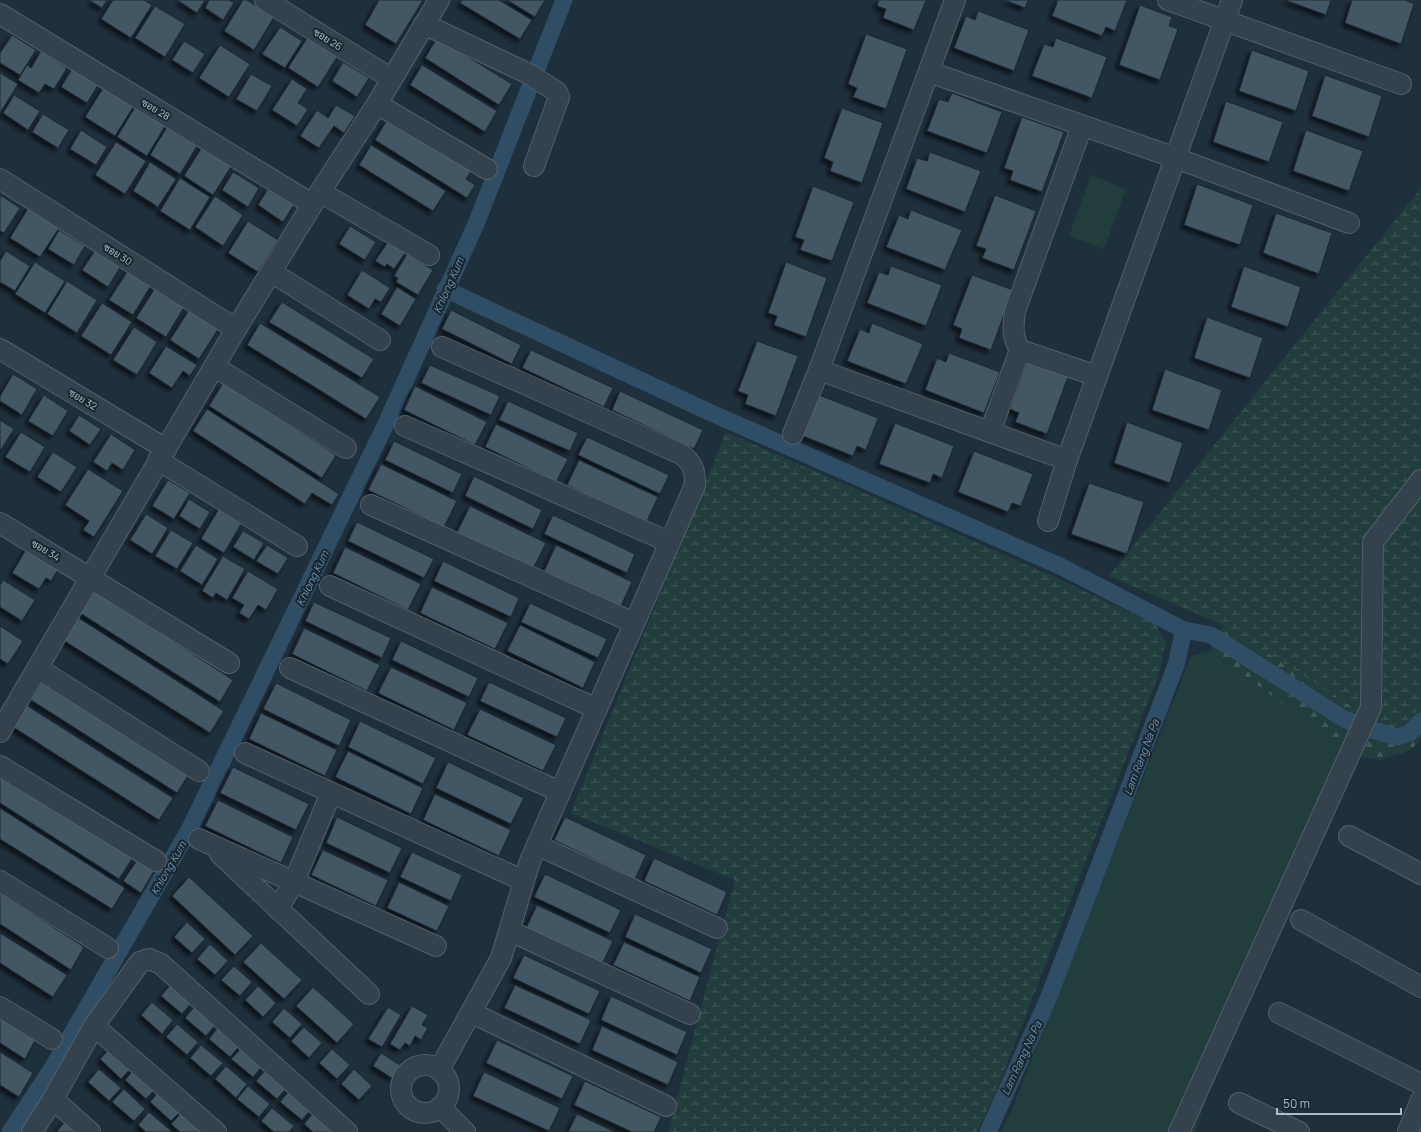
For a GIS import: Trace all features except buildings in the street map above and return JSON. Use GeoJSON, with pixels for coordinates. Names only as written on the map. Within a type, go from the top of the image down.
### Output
{"type":"FeatureCollection","features":[{"type":"Feature","properties":{"kind":"street","name":"ซอย 26"},"geometry":{"type":"LineString","coordinates":[[265,0],[392,78]]}},
{"type":"Feature","properties":{"kind":"street"},"geometry":{"type":"LineString","coordinates":[[0,732],[39,669],[162,454],[215,367],[236,329],[316,198],[377,104],[439,0]]}},
{"type":"Feature","properties":{"kind":"street"},"geometry":{"type":"LineString","coordinates":[[793,434],[819,370],[955,0]]}},
{"type":"Feature","properties":{"kind":"street"},"geometry":{"type":"LineString","coordinates":[[1168,0],[1401,84]]}},
{"type":"Feature","properties":{"kind":"street"},"geometry":{"type":"LineString","coordinates":[[1048,521],[1067,460],[1232,0]]}},
{"type":"Feature","properties":{"kind":"street","name":"ซอย 28"},"geometry":{"type":"LineString","coordinates":[[0,14],[316,198],[429,255]]}},
{"type":"Feature","properties":{"kind":"street"},"geometry":{"type":"LineString","coordinates":[[424,24],[534,77],[559,94],[534,166]]}},
{"type":"Feature","properties":{"kind":"street"},"geometry":{"type":"LineString","coordinates":[[929,72],[1176,158],[1349,223]]}},
{"type":"Feature","properties":{"kind":"street"},"geometry":{"type":"LineString","coordinates":[[377,104],[487,169]]}},
{"type":"Feature","properties":{"kind":"street"},"geometry":{"type":"LineString","coordinates":[[1082,126],[1015,311],[1012,328],[1014,340],[1020,350],[1097,376]]}},
{"type":"Feature","properties":{"kind":"street","name":"ซอย 30"},"geometry":{"type":"LineString","coordinates":[[0,178],[236,329]]}},
{"type":"Feature","properties":{"kind":"street"},"geometry":{"type":"LineString","coordinates":[[271,272],[380,340]]}},
{"type":"Feature","properties":{"kind":"street"},"geometry":{"type":"LineString","coordinates":[[440,1070],[445,1058],[502,958],[524,881],[537,845],[695,485],[695,472],[690,461],[681,454],[442,347]]}},
{"type":"Feature","properties":{"kind":"street","name":"ซอย 32"},"geometry":{"type":"LineString","coordinates":[[0,349],[162,454],[297,546]]}},
{"type":"Feature","properties":{"kind":"street"},"geometry":{"type":"LineString","coordinates":[[990,432],[1020,350]]}},
{"type":"Feature","properties":{"kind":"street"},"geometry":{"type":"LineString","coordinates":[[215,367],[346,448]]}},
{"type":"Feature","properties":{"kind":"street"},"geometry":{"type":"LineString","coordinates":[[819,370],[1067,460]]}},
{"type":"Feature","properties":{"kind":"street"},"geometry":{"type":"LineString","coordinates":[[405,426],[669,542]]}},
{"type":"Feature","properties":{"kind":"street"},"geometry":{"type":"LineString","coordinates":[[1179,1132],[1371,707],[1373,542],[1421,480]]}},
{"type":"Feature","properties":{"kind":"street"},"geometry":{"type":"LineString","coordinates":[[371,505],[634,623]]}},
{"type":"Feature","properties":{"kind":"street","name":"ซอย 34"},"geometry":{"type":"LineString","coordinates":[[0,522],[228,663]]}},
{"type":"Feature","properties":{"kind":"street"},"geometry":{"type":"LineString","coordinates":[[330,586],[597,709]]}},
{"type":"Feature","properties":{"kind":"street"},"geometry":{"type":"LineString","coordinates":[[290,668],[560,792]]}},
{"type":"Feature","properties":{"kind":"street"},"geometry":{"type":"LineString","coordinates":[[39,669],[199,770]]}},
{"type":"Feature","properties":{"kind":"street"},"geometry":{"type":"LineString","coordinates":[[245,753],[524,881]]}},
{"type":"Feature","properties":{"kind":"street"},"geometry":{"type":"LineString","coordinates":[[0,766],[156,861]]}},
{"type":"Feature","properties":{"kind":"street"},"geometry":{"type":"LineString","coordinates":[[278,909],[294,882],[331,792]]}},
{"type":"Feature","properties":{"kind":"street"},"geometry":{"type":"LineString","coordinates":[[1349,836],[1421,874]]}},
{"type":"Feature","properties":{"kind":"street"},"geometry":{"type":"LineString","coordinates":[[369,994],[204,842],[436,946]]}},
{"type":"Feature","properties":{"kind":"street"},"geometry":{"type":"LineString","coordinates":[[537,845],[717,928]]}},
{"type":"Feature","properties":{"kind":"street"},"geometry":{"type":"LineString","coordinates":[[0,881],[108,948]]}},
{"type":"Feature","properties":{"kind":"street"},"geometry":{"type":"LineString","coordinates":[[1301,920],[1421,987]]}},
{"type":"Feature","properties":{"kind":"street"},"geometry":{"type":"LineString","coordinates":[[510,931],[690,1014]]}},
{"type":"Feature","properties":{"kind":"street"},"geometry":{"type":"LineString","coordinates":[[32,1132],[53,1100],[94,1026],[140,962],[149,959],[154,960],[347,1132]]}},
{"type":"Feature","properties":{"kind":"street"},"geometry":{"type":"LineString","coordinates":[[0,1007],[52,1040]]}},
{"type":"Feature","properties":{"kind":"street"},"geometry":{"type":"LineString","coordinates":[[472,1013],[666,1106]]}},
{"type":"Feature","properties":{"kind":"street"},"geometry":{"type":"LineString","coordinates":[[1279,1013],[1421,1084]]}},
{"type":"Feature","properties":{"kind":"street"},"geometry":{"type":"LineString","coordinates":[[94,1026],[216,1132]]}},
{"type":"Feature","properties":{"kind":"street"},"geometry":{"type":"LineString","coordinates":[[425,1065],[440,1070],[445,1076],[449,1090],[447,1098],[440,1107],[430,1112],[422,1113],[414,1110],[408,1105],[401,1091],[402,1083],[411,1070],[425,1065]]}},
{"type":"Feature","properties":{"kind":"street"},"geometry":{"type":"LineString","coordinates":[[53,1100],[90,1132]]}},
{"type":"Feature","properties":{"kind":"street"},"geometry":{"type":"LineString","coordinates":[[1408,1132],[1421,1100]]}},
{"type":"Feature","properties":{"kind":"street"},"geometry":{"type":"LineString","coordinates":[[1238,1103],[1299,1132]]}},
{"type":"Feature","properties":{"kind":"street"},"geometry":{"type":"LineString","coordinates":[[440,1107],[465,1132]]}},
{"type":"Feature","properties":{"kind":"green space"},"geometry":{"type":"Polygon","coordinates":[[[1091,175],[1126,189],[1104,249],[1069,236],[1091,175]]]}},
{"type":"Feature","properties":{"kind":"green space"},"geometry":{"type":"Polygon","coordinates":[[[1421,188],[1421,705],[1406,722],[1391,725],[1375,721],[1223,625],[1109,576],[1421,188]]]}},
{"type":"Feature","properties":{"kind":"green space"},"geometry":{"type":"Polygon","coordinates":[[[726,432],[1057,578],[1156,625],[1166,642],[1158,676],[995,1094],[977,1132],[668,1132],[735,880],[571,813],[726,432]]]}},
{"type":"Feature","properties":{"kind":"green space"},"geometry":{"type":"Polygon","coordinates":[[[1223,625],[1375,721],[1391,725],[1402,724],[1411,718],[1421,705],[1421,738],[1412,749],[1381,760],[1353,755],[1210,651],[1223,625]]]}},
{"type":"Feature","properties":{"kind":"green space"},"geometry":{"type":"Polygon","coordinates":[[[1210,651],[1353,755],[1245,987],[1195,1132],[1001,1132],[1012,1109],[1191,656],[1210,651]]]}},
{"type":"Feature","properties":{"kind":"waterway","name":"Khlong Kum"},"geometry":{"type":"LineString","coordinates":[[10,1132],[51,1070],[189,830],[384,428],[476,224],[564,0]]}},
{"type":"Feature","properties":{"kind":"waterway"},"geometry":{"type":"LineString","coordinates":[[445,289],[709,412],[1060,566],[1184,630]]}},
{"type":"Feature","properties":{"kind":"waterway","name":"Lam Rang Na Pa"},"geometry":{"type":"LineString","coordinates":[[988,1132],[1048,999],[1176,665],[1184,630],[1211,635],[1344,719],[1397,737],[1410,733],[1421,721]]}}]}
